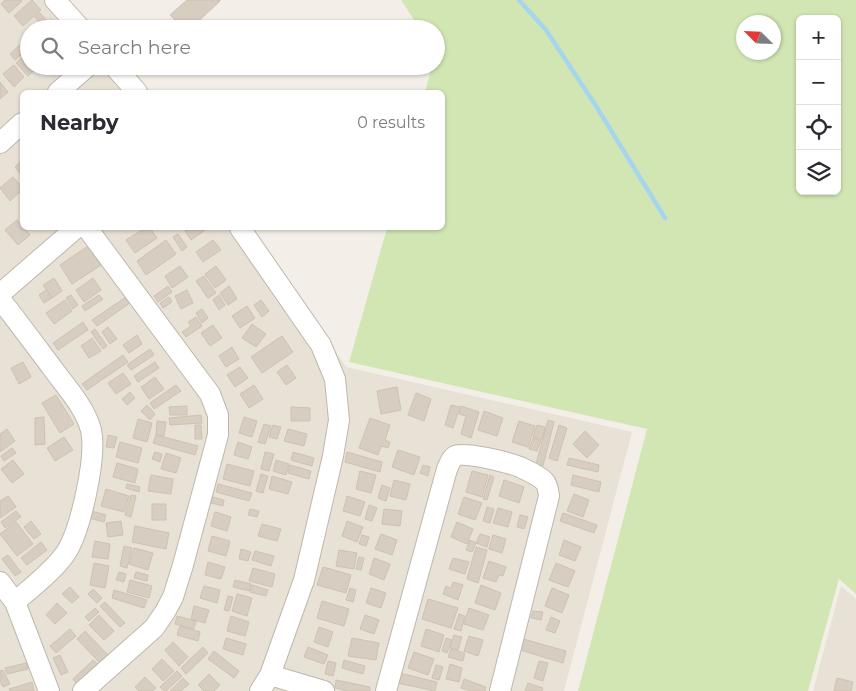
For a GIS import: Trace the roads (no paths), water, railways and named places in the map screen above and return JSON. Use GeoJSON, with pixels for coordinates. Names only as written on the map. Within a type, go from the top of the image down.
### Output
{"type":"FeatureCollection","features":[{"type":"Feature","properties":{"kind":"street"},"geometry":{"type":"LineString","coordinates":[[55,0],[73,20]]}},
{"type":"Feature","properties":{"kind":"street"},"geometry":{"type":"LineString","coordinates":[[60,90],[78,75]]}},
{"type":"Feature","properties":{"kind":"street"},"geometry":{"type":"LineString","coordinates":[[122,75],[135,90]]}},
{"type":"Feature","properties":{"kind":"street"},"geometry":{"type":"LineString","coordinates":[[0,143],[20,126]]}},
{"type":"Feature","properties":{"kind":"street"},"geometry":{"type":"LineString","coordinates":[[0,294],[74,230]]}},
{"type":"Feature","properties":{"kind":"street"},"geometry":{"type":"LineString","coordinates":[[83,691],[154,628],[173,597],[218,435],[218,415],[210,394],[88,230]]}},
{"type":"Feature","properties":{"kind":"street"},"geometry":{"type":"LineString","coordinates":[[241,230],[321,344],[335,379],[339,420],[334,456],[304,580],[265,683],[324,691]]}},
{"type":"Feature","properties":{"kind":"street"},"geometry":{"type":"LineString","coordinates":[[0,299],[74,398],[86,417],[91,431],[92,460],[83,506],[67,551],[58,563],[15,602]]}},
{"type":"Feature","properties":{"kind":"street"},"geometry":{"type":"LineString","coordinates":[[386,691],[447,469],[450,461],[455,456],[464,454],[519,467],[536,475],[545,482],[548,488],[549,496],[500,691]]}},
{"type":"Feature","properties":{"kind":"street"},"geometry":{"type":"LineString","coordinates":[[0,582],[15,602],[49,691]]}},
{"type":"Feature","properties":{"kind":"waterway"},"geometry":{"type":"LineString","coordinates":[[519,0],[546,30],[596,106],[665,218]]}}]}
